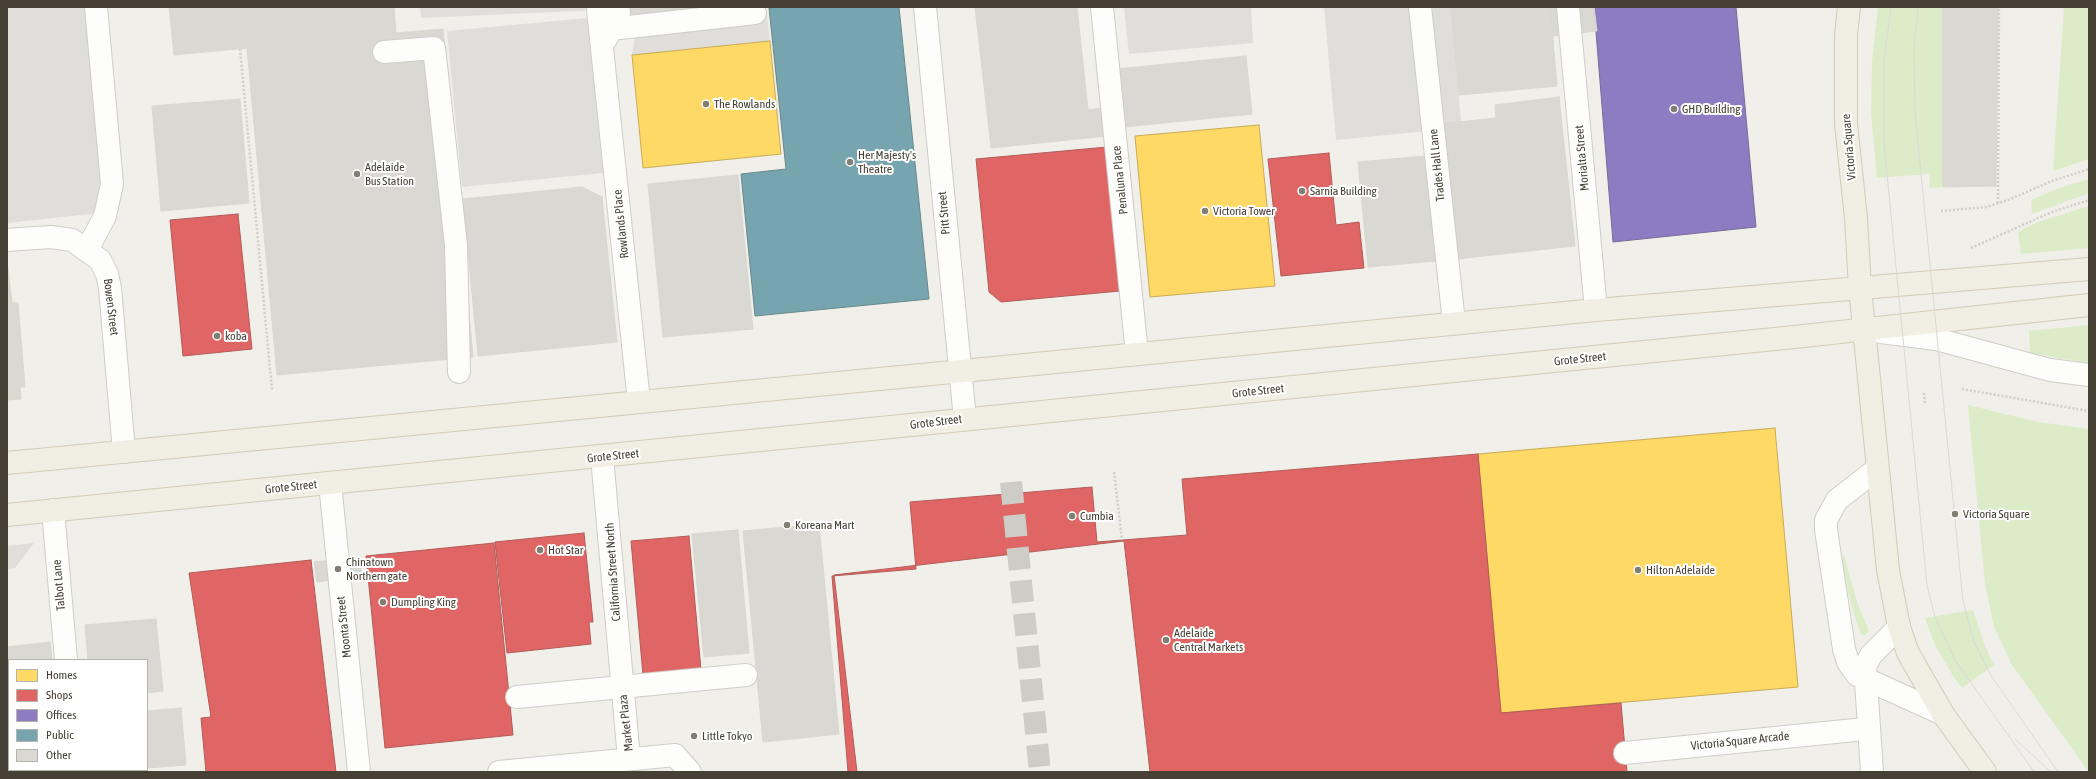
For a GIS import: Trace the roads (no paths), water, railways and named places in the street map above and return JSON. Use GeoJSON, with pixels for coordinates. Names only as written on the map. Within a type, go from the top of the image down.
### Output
{"type":"FeatureCollection","features":[{"type":"Feature","properties":{"kind":"main road","name":"Victoria Square"},"geometry":{"type":"LineString","coordinates":[[1849,7],[1846,35],[1846,124],[1856,218],[1860,288],[1886,555],[1899,627],[1908,653],[1943,714],[1985,772]]}},
{"type":"Feature","properties":{"kind":"main road"},"geometry":{"type":"LineString","coordinates":[[7,463],[1454,323],[1860,288],[1931,284],[2089,269]]}},
{"type":"Feature","properties":{"kind":"main road"},"geometry":{"type":"LineString","coordinates":[[1864,330],[1934,320],[2089,305]]}},
{"type":"Feature","properties":{"kind":"main road","name":"Grote Street"},"geometry":{"type":"LineString","coordinates":[[7,515],[602,457],[965,419],[1864,330]]}},
{"type":"Feature","properties":{"kind":"street"},"geometry":{"type":"LineString","coordinates":[[88,250],[105,216],[112,184],[96,7]]}},
{"type":"Feature","properties":{"kind":"street","name":"Pitt Street"},"geometry":{"type":"LineString","coordinates":[[925,7],[959,371],[965,419]]}},
{"type":"Feature","properties":{"kind":"street","name":"Penaluna Place"},"geometry":{"type":"LineString","coordinates":[[1102,7],[1137,354]]}},
{"type":"Feature","properties":{"kind":"street","name":"Trades Hall Lane"},"geometry":{"type":"LineString","coordinates":[[1420,7],[1454,323]]}},
{"type":"Feature","properties":{"kind":"street","name":"Morialta Street"},"geometry":{"type":"LineString","coordinates":[[1568,7],[1596,310]]}},
{"type":"Feature","properties":{"kind":"street","name":"Rowlands Place"},"geometry":{"type":"LineString","coordinates":[[608,8],[607,37],[639,402]]}},
{"type":"Feature","properties":{"kind":"street"},"geometry":{"type":"LineString","coordinates":[[607,37],[755,13]]}},
{"type":"Feature","properties":{"kind":"street"},"geometry":{"type":"LineString","coordinates":[[384,52],[434,48],[456,245],[460,372]]}},
{"type":"Feature","properties":{"kind":"street","name":"Bowen Street"},"geometry":{"type":"LineString","coordinates":[[7,240],[51,237],[72,240],[100,260],[107,274],[110,288],[124,452]]}},
{"type":"Feature","properties":{"kind":"street"},"geometry":{"type":"LineString","coordinates":[[1864,330],[1936,339],[2050,370],[2089,375]]}},
{"type":"Feature","properties":{"kind":"street","name":"California Street North"},"geometry":{"type":"LineString","coordinates":[[602,457],[622,686]]}},
{"type":"Feature","properties":{"kind":"street"},"geometry":{"type":"LineString","coordinates":[[1877,469],[1837,500],[1826,520],[1826,530],[1844,649],[1852,669],[1865,679],[1943,714]]}},
{"type":"Feature","properties":{"kind":"street","name":"Moonta Street"},"geometry":{"type":"LineString","coordinates":[[330,483],[359,772]]}},
{"type":"Feature","properties":{"kind":"street","name":"Talbot Lane"},"geometry":{"type":"LineString","coordinates":[[52,510],[66,659]]}},
{"type":"Feature","properties":{"kind":"street"},"geometry":{"type":"LineString","coordinates":[[1872,772],[1865,679],[1867,661],[1899,627]]}},
{"type":"Feature","properties":{"kind":"street"},"geometry":{"type":"LineString","coordinates":[[517,697],[746,675]]}},
{"type":"Feature","properties":{"kind":"street","name":"Market Plaza"},"geometry":{"type":"LineString","coordinates":[[622,686],[629,760]]}},
{"type":"Feature","properties":{"kind":"street","name":"Victoria Square Arcade"},"geometry":{"type":"LineString","coordinates":[[1625,753],[1855,730]]}},
{"type":"Feature","properties":{"kind":"street"},"geometry":{"type":"LineString","coordinates":[[499,772],[675,755],[690,772]]}},
{"type":"Feature","properties":{"kind":"street"},"geometry":{"type":"LineString","coordinates":[[21,772],[32,771]]}},
{"type":"Feature","properties":{"kind":"tunnel"},"geometry":{"type":"LineString","coordinates":[[1011,482],[1040,772]]}},
{"type":"Feature","properties":{"kind":"tram line"},"geometry":{"type":"LineString","coordinates":[[1891,7],[1884,61],[1884,143],[1927,585],[1935,617],[1955,660],[2034,772]]}},
{"type":"Feature","properties":{"kind":"tram line"},"geometry":{"type":"LineString","coordinates":[[1918,7],[1914,48],[1915,112],[1963,601],[1974,642],[1992,677],[2058,772]]}},
{"type":"Feature","properties":{"kind":"tram line"},"geometry":{"type":"LineString","coordinates":[[2015,739],[2051,772]]}},
{"type":"Feature","properties":{"kind":"place","name":"The Rowlands"},"geometry":{"type":"Point","coordinates":[706,104]}},
{"type":"Feature","properties":{"kind":"place","name":"GHD Building"},"geometry":{"type":"Point","coordinates":[1674,109]}},
{"type":"Feature","properties":{"kind":"place","name":"Her Majesty's Theatre"},"geometry":{"type":"Point","coordinates":[850,162]}},
{"type":"Feature","properties":{"kind":"place","name":"Adelaide Bus Station"},"geometry":{"type":"Point","coordinates":[357,174]}},
{"type":"Feature","properties":{"kind":"place","name":"Sarnia Building"},"geometry":{"type":"Point","coordinates":[1302,191]}},
{"type":"Feature","properties":{"kind":"place","name":"Victoria Tower"},"geometry":{"type":"Point","coordinates":[1205,211]}},
{"type":"Feature","properties":{"kind":"place","name":"koba"},"geometry":{"type":"Point","coordinates":[217,336]}},
{"type":"Feature","properties":{"kind":"place","name":"Victoria Square"},"geometry":{"type":"Point","coordinates":[1955,514]}},
{"type":"Feature","properties":{"kind":"place","name":"Cumbia"},"geometry":{"type":"Point","coordinates":[1072,516]}},
{"type":"Feature","properties":{"kind":"place","name":"Koreana Mart"},"geometry":{"type":"Point","coordinates":[787,525]}},
{"type":"Feature","properties":{"kind":"place","name":"Hot Star"},"geometry":{"type":"Point","coordinates":[540,550]}},
{"type":"Feature","properties":{"kind":"place","name":"Chinatown Northern gate"},"geometry":{"type":"Point","coordinates":[338,569]}},
{"type":"Feature","properties":{"kind":"place","name":"Hilton Adelaide"},"geometry":{"type":"Point","coordinates":[1638,570]}},
{"type":"Feature","properties":{"kind":"place","name":"Dumpling King"},"geometry":{"type":"Point","coordinates":[383,602]}},
{"type":"Feature","properties":{"kind":"place","name":"Adelaide Central Markets"},"geometry":{"type":"Point","coordinates":[1166,640]}},
{"type":"Feature","properties":{"kind":"place","name":"Little Tokyo"},"geometry":{"type":"Point","coordinates":[694,736]}}]}
